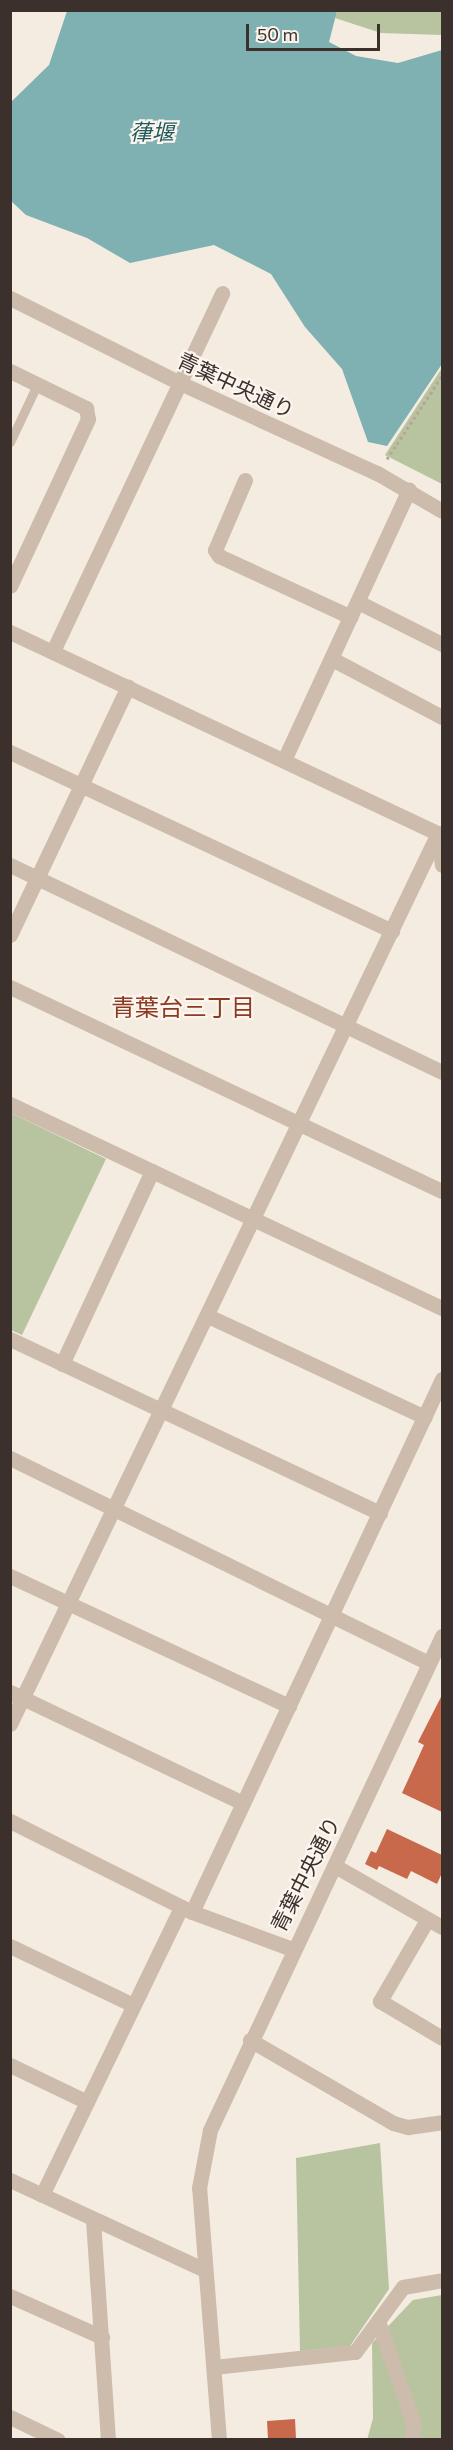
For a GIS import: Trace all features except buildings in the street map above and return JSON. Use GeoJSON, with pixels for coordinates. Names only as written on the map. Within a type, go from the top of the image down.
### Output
{"type":"FeatureCollection","features":[{"type":"Feature","properties":{"kind":"street"},"geometry":{"type":"LineString","coordinates":[[53,651],[222,293]]}},
{"type":"Feature","properties":{"kind":"street","name":"青葉中央通り"},"geometry":{"type":"LineString","coordinates":[[10,298],[180,383],[377,473],[442,509]]}},
{"type":"Feature","properties":{"kind":"street"},"geometry":{"type":"LineString","coordinates":[[10,371],[86,408],[88,419],[10,586]]}},
{"type":"Feature","properties":{"kind":"street"},"geometry":{"type":"LineString","coordinates":[[245,480],[215,550],[219,556],[351,617]]}},
{"type":"Feature","properties":{"kind":"street"},"geometry":{"type":"LineString","coordinates":[[284,760],[409,490]]}},
{"type":"Feature","properties":{"kind":"street"},"geometry":{"type":"LineString","coordinates":[[358,602],[442,644]]}},
{"type":"Feature","properties":{"kind":"street"},"geometry":{"type":"LineString","coordinates":[[10,632],[440,834]]}},
{"type":"Feature","properties":{"kind":"street"},"geometry":{"type":"LineString","coordinates":[[332,659],[442,717]]}},
{"type":"Feature","properties":{"kind":"street"},"geometry":{"type":"LineString","coordinates":[[10,935],[128,687]]}},
{"type":"Feature","properties":{"kind":"street"},"geometry":{"type":"LineString","coordinates":[[10,752],[392,931]]}},
{"type":"Feature","properties":{"kind":"street"},"geometry":{"type":"LineString","coordinates":[[440,834],[442,865]]}},
{"type":"Feature","properties":{"kind":"street"},"geometry":{"type":"LineString","coordinates":[[10,1724],[16,1695],[68,1603],[440,834]]}},
{"type":"Feature","properties":{"kind":"street"},"geometry":{"type":"LineString","coordinates":[[10,865],[442,1072]]}},
{"type":"Feature","properties":{"kind":"street"},"geometry":{"type":"LineString","coordinates":[[10,987],[442,1191]]}},
{"type":"Feature","properties":{"kind":"street"},"geometry":{"type":"LineString","coordinates":[[10,1104],[442,1308]]}},
{"type":"Feature","properties":{"kind":"street"},"geometry":{"type":"LineString","coordinates":[[62,1364],[152,1171]]}},
{"type":"Feature","properties":{"kind":"street"},"geometry":{"type":"LineString","coordinates":[[208,1316],[424,1417]]}},
{"type":"Feature","properties":{"kind":"street"},"geometry":{"type":"LineString","coordinates":[[10,1339],[380,1513]]}},
{"type":"Feature","properties":{"kind":"street"},"geometry":{"type":"LineString","coordinates":[[42,2195],[134,2005],[243,1803],[442,1379]]}},
{"type":"Feature","properties":{"kind":"street"},"geometry":{"type":"LineString","coordinates":[[10,1458],[115,1507],[429,1663]]}},
{"type":"Feature","properties":{"kind":"street"},"geometry":{"type":"LineString","coordinates":[[10,1576],[289,1706]]}},
{"type":"Feature","properties":{"kind":"street","name":"青葉中央通り"},"geometry":{"type":"LineString","coordinates":[[10,1821],[186,1910],[292,1949],[335,1866],[442,1636]]}},
{"type":"Feature","properties":{"kind":"street"},"geometry":{"type":"LineString","coordinates":[[16,1695],[243,1803]]}},
{"type":"Feature","properties":{"kind":"street"},"geometry":{"type":"LineString","coordinates":[[335,1866],[442,1927]]}},
{"type":"Feature","properties":{"kind":"street"},"geometry":{"type":"LineString","coordinates":[[427,1920],[380,2001],[442,2038]]}},
{"type":"Feature","properties":{"kind":"street"},"geometry":{"type":"LineString","coordinates":[[10,1946],[134,2005]]}},
{"type":"Feature","properties":{"kind":"street"},"geometry":{"type":"LineString","coordinates":[[219,2439],[199,2188],[202,2162],[210,2130],[292,1949]]}},
{"type":"Feature","properties":{"kind":"street"},"geometry":{"type":"LineString","coordinates":[[250,2040],[393,2123],[408,2127],[442,2122]]}},
{"type":"Feature","properties":{"kind":"street"},"geometry":{"type":"LineString","coordinates":[[10,2065],[87,2102]]}},
{"type":"Feature","properties":{"kind":"street"},"geometry":{"type":"LineString","coordinates":[[10,2180],[205,2270]]}},
{"type":"Feature","properties":{"kind":"street"},"geometry":{"type":"LineString","coordinates":[[93,2220],[108,2439]]}},
{"type":"Feature","properties":{"kind":"street"},"geometry":{"type":"LineString","coordinates":[[214,2367],[343,2356],[355,2352],[403,2287],[442,2280]]}},
{"type":"Feature","properties":{"kind":"street"},"geometry":{"type":"LineString","coordinates":[[10,2296],[102,2337]]}},
{"type":"Feature","properties":{"kind":"street"},"geometry":{"type":"LineString","coordinates":[[378,2321],[414,2425],[411,2439]]}},
{"type":"Feature","properties":{"kind":"street"},"geometry":{"type":"LineString","coordinates":[[10,2417],[58,2439]]}},
{"type":"Feature","properties":{"kind":"lane"},"geometry":{"type":"LineString","coordinates":[[10,442],[38,385]]}},
{"type":"Feature","properties":{"kind":"path"},"geometry":{"type":"LineString","coordinates":[[377,473],[442,376]]}},
{"type":"Feature","properties":{"kind":"green space"},"geometry":{"type":"Polygon","coordinates":[[[337,11],[442,11],[442,35],[381,33],[335,18],[337,11]]]}},
{"type":"Feature","properties":{"kind":"green space"},"geometry":{"type":"Polygon","coordinates":[[[442,368],[442,484],[385,455],[442,368]]]}},
{"type":"Feature","properties":{"kind":"green space"},"geometry":{"type":"Polygon","coordinates":[[[11,1113],[106,1159],[22,1335],[11,1330],[11,1113]]]}},
{"type":"Feature","properties":{"kind":"green space"},"geometry":{"type":"Polygon","coordinates":[[[380,2143],[389,2289],[350,2346],[300,2351],[296,2158],[380,2143]]]}},
{"type":"Feature","properties":{"kind":"green space"},"geometry":{"type":"Polygon","coordinates":[[[442,2295],[442,2439],[367,2440],[373,2418],[372,2343],[413,2300],[442,2295]]]}},
{"type":"Feature","properties":{"kind":"water","name":"葎堰"},"geometry":{"type":"Polygon","coordinates":[[[67,11],[337,11],[329,42],[356,56],[398,63],[442,50],[442,364],[387,446],[368,442],[342,369],[305,327],[271,274],[214,245],[130,263],[87,238],[26,215],[11,201],[11,102],[49,65],[67,11]]]}},
{"type":"Feature","properties":{"kind":"district","name":"青葉台三丁目"},"geometry":{"type":"Point","coordinates":[183,1007]}}]}
